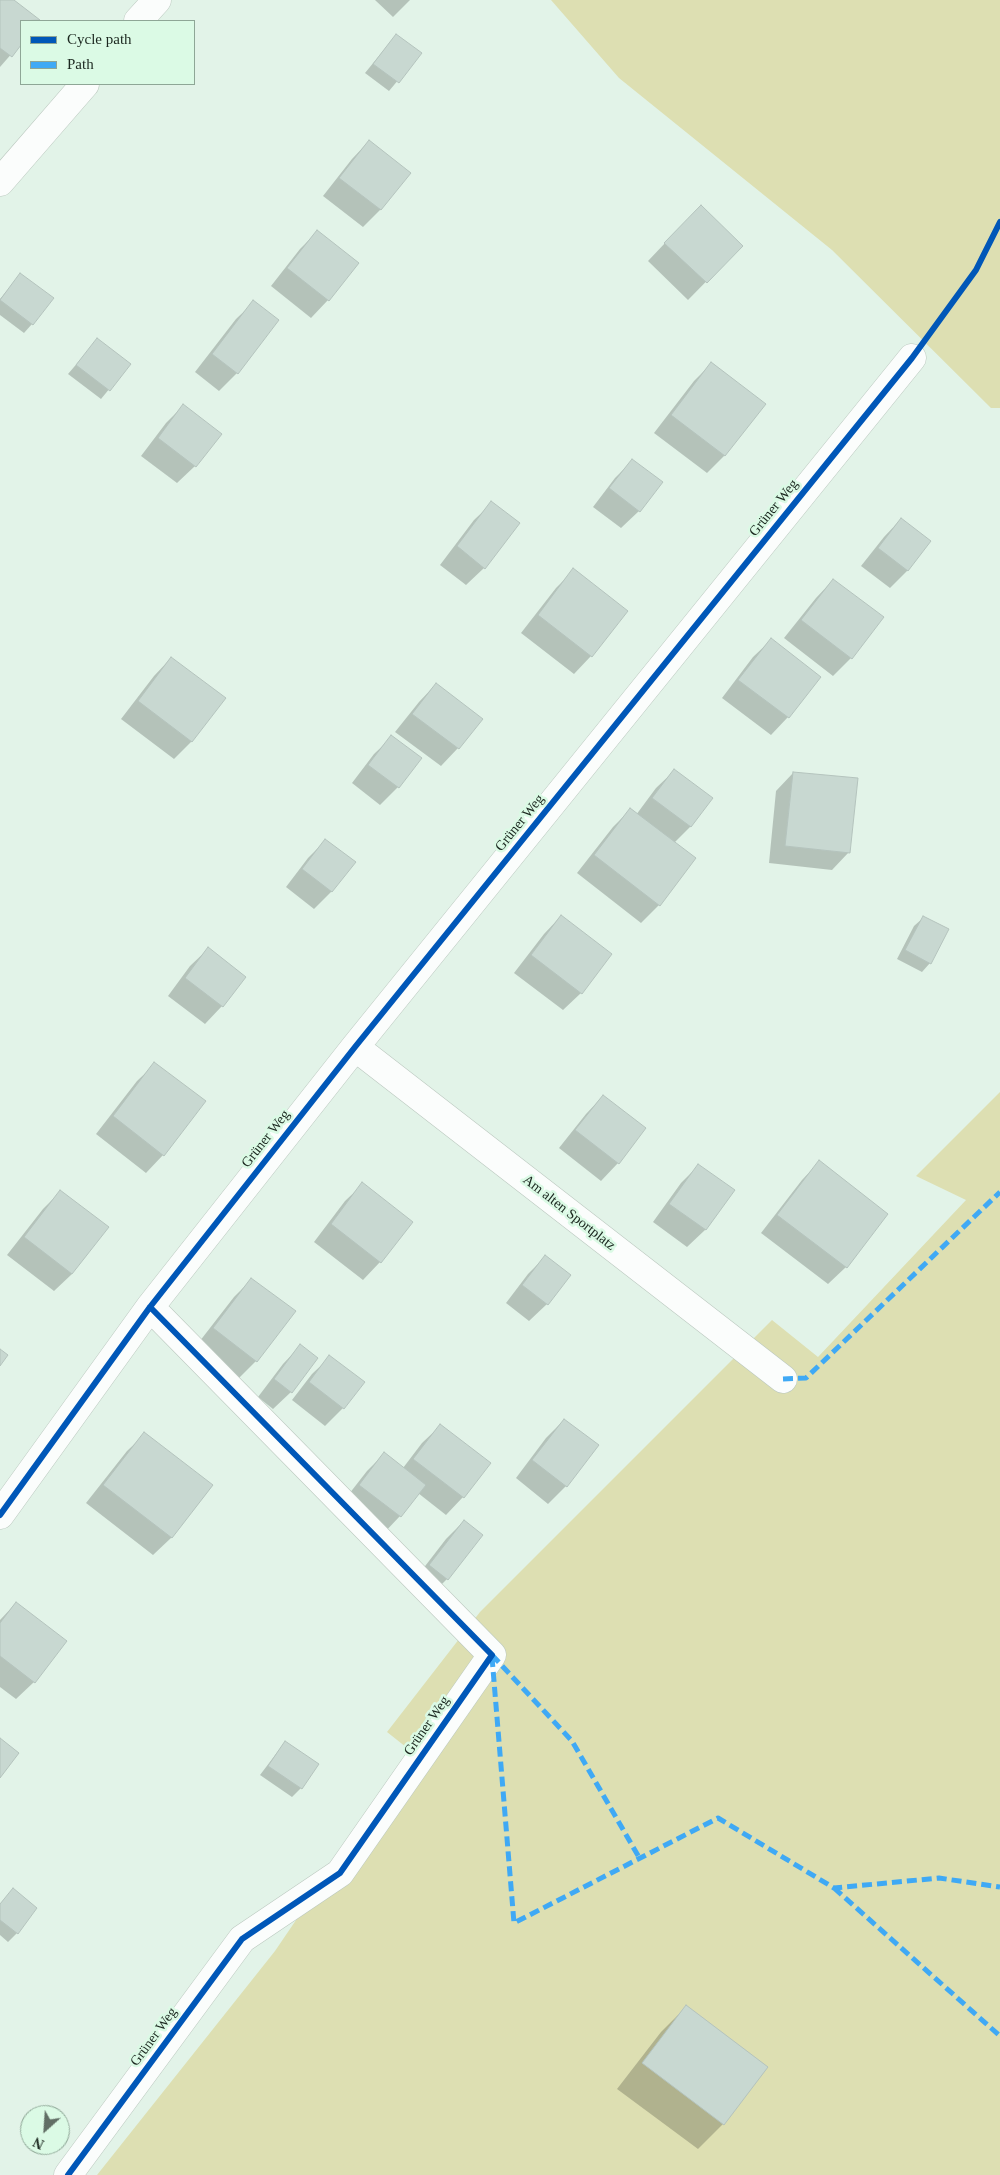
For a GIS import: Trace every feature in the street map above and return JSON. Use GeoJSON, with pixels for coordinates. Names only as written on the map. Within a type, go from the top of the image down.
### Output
{"type":"FeatureCollection","features":[{"type":"Feature","properties":{"kind":"street"},"geometry":{"type":"LineString","coordinates":[[139,20],[157,0]]}},
{"type":"Feature","properties":{"kind":"street"},"geometry":{"type":"LineString","coordinates":[[0,182],[83,85]]}},
{"type":"Feature","properties":{"kind":"street","name":"Grüner Weg"},"geometry":{"type":"LineString","coordinates":[[0,1515],[150,1307],[355,1047],[912,358]]}},
{"type":"Feature","properties":{"kind":"street","name":"Am alten Sportplatz"},"geometry":{"type":"LineString","coordinates":[[355,1047],[783,1379]]}},
{"type":"Feature","properties":{"kind":"street","name":"Grüner Weg"},"geometry":{"type":"LineString","coordinates":[[68,2175],[242,1939],[340,1873],[492,1655],[150,1307]]}},
{"type":"Feature","properties":{"kind":"green space"},"geometry":{"type":"Polygon","coordinates":[[[551,0],[1000,0],[1000,408],[991,408],[832,250],[619,78],[551,0]]]}},
{"type":"Feature","properties":{"kind":"green space"},"geometry":{"type":"Polygon","coordinates":[[[1000,1092],[1000,2175],[97,2175],[275,1951],[411,1751],[387,1732],[480,1612],[772,1320],[818,1357],[966,1200],[916,1176],[1000,1092]]]}},
{"type":"Feature","properties":{"kind":"building"},"geometry":{"type":"Polygon","coordinates":[[[0,0],[14,0],[40,20],[20,20],[20,46],[12,57],[0,48],[0,0]]]}},
{"type":"Feature","properties":{"kind":"building"},"geometry":{"type":"Polygon","coordinates":[[[396,34],[422,53],[399,83],[373,64],[396,34]]]}},
{"type":"Feature","properties":{"kind":"building"},"geometry":{"type":"Polygon","coordinates":[[[369,140],[411,173],[381,210],[339,178],[369,140]]]}},
{"type":"Feature","properties":{"kind":"building"},"geometry":{"type":"Polygon","coordinates":[[[701,205],[743,246],[707,283],[664,243],[701,205]]]}},
{"type":"Feature","properties":{"kind":"building"},"geometry":{"type":"Polygon","coordinates":[[[317,230],[359,263],[329,301],[287,268],[317,230]]]}},
{"type":"Feature","properties":{"kind":"building"},"geometry":{"type":"Polygon","coordinates":[[[20,273],[54,298],[33,325],[0,300],[20,273]]]}},
{"type":"Feature","properties":{"kind":"building"},"geometry":{"type":"Polygon","coordinates":[[[253,300],[279,320],[238,374],[212,354],[253,300]]]}},
{"type":"Feature","properties":{"kind":"building"},"geometry":{"type":"Polygon","coordinates":[[[97,338],[131,364],[110,391],[76,365],[97,338]]]}},
{"type":"Feature","properties":{"kind":"building"},"geometry":{"type":"Polygon","coordinates":[[[711,362],[766,404],[725,456],[671,415],[711,362]]]}},
{"type":"Feature","properties":{"kind":"building"},"geometry":{"type":"Polygon","coordinates":[[[183,404],[222,434],[196,467],[158,438],[183,404]]]}},
{"type":"Feature","properties":{"kind":"building"},"geometry":{"type":"Polygon","coordinates":[[[632,459],[663,482],[640,512],[609,488],[632,459]]]}},
{"type":"Feature","properties":{"kind":"building"},"geometry":{"type":"Polygon","coordinates":[[[491,501],[520,523],[485,569],[457,546],[491,501]]]}},
{"type":"Feature","properties":{"kind":"building"},"geometry":{"type":"Polygon","coordinates":[[[901,518],[931,541],[908,571],[878,548],[901,518]]]}},
{"type":"Feature","properties":{"kind":"building"},"geometry":{"type":"Polygon","coordinates":[[[573,568],[628,611],[592,657],[538,615],[573,568]]]}},
{"type":"Feature","properties":{"kind":"building"},"geometry":{"type":"Polygon","coordinates":[[[833,579],[884,617],[852,659],[801,620],[833,579]]]}},
{"type":"Feature","properties":{"kind":"building"},"geometry":{"type":"Polygon","coordinates":[[[771,638],[821,677],[789,718],[738,680],[771,638]]]}},
{"type":"Feature","properties":{"kind":"building"},"geometry":{"type":"Polygon","coordinates":[[[171,657],[226,698],[192,742],[138,701],[171,657]]]}},
{"type":"Feature","properties":{"kind":"building"},"geometry":{"type":"Polygon","coordinates":[[[436,683],[483,719],[459,749],[412,714],[436,683]]]}},
{"type":"Feature","properties":{"kind":"building"},"geometry":{"type":"Polygon","coordinates":[[[391,735],[422,758],[399,788],[368,765],[391,735]]]}},
{"type":"Feature","properties":{"kind":"building"},"geometry":{"type":"Polygon","coordinates":[[[674,769],[713,798],[691,827],[652,798],[674,769]]]}},
{"type":"Feature","properties":{"kind":"building"},"geometry":{"type":"Polygon","coordinates":[[[793,772],[858,778],[850,853],[785,846],[793,772]]]}},
{"type":"Feature","properties":{"kind":"building"},"geometry":{"type":"Polygon","coordinates":[[[630,808],[696,858],[660,906],[594,855],[630,808]]]}},
{"type":"Feature","properties":{"kind":"building"},"geometry":{"type":"Polygon","coordinates":[[[325,839],[356,862],[332,892],[302,869],[325,839]]]}},
{"type":"Feature","properties":{"kind":"building"},"geometry":{"type":"Polygon","coordinates":[[[561,915],[612,954],[582,994],[531,955],[561,915]]]}},
{"type":"Feature","properties":{"kind":"building"},"geometry":{"type":"Polygon","coordinates":[[[923,916],[949,929],[931,964],[905,950],[923,916]]]}},
{"type":"Feature","properties":{"kind":"building"},"geometry":{"type":"Polygon","coordinates":[[[208,947],[246,977],[223,1007],[185,978],[208,947]]]}},
{"type":"Feature","properties":{"kind":"building"},"geometry":{"type":"Polygon","coordinates":[[[154,1062],[206,1101],[164,1156],[113,1116],[154,1062]]]}},
{"type":"Feature","properties":{"kind":"building"},"geometry":{"type":"Polygon","coordinates":[[[603,1095],[646,1128],[619,1164],[575,1130],[603,1095]]]}},
{"type":"Feature","properties":{"kind":"building"},"geometry":{"type":"Polygon","coordinates":[[[819,1160],[888,1214],[847,1268],[777,1215],[819,1160]]]}},
{"type":"Feature","properties":{"kind":"building"},"geometry":{"type":"Polygon","coordinates":[[[698,1164],[735,1190],[706,1230],[669,1204],[698,1164]]]}},
{"type":"Feature","properties":{"kind":"building"},"geometry":{"type":"Polygon","coordinates":[[[362,1182],[413,1222],[381,1263],[331,1224],[362,1182]]]}},
{"type":"Feature","properties":{"kind":"building"},"geometry":{"type":"Polygon","coordinates":[[[60,1190],[109,1227],[72,1274],[24,1237],[60,1190]]]}},
{"type":"Feature","properties":{"kind":"building"},"geometry":{"type":"Polygon","coordinates":[[[545,1255],[571,1275],[548,1305],[522,1285],[545,1255]]]}},
{"type":"Feature","properties":{"kind":"building"},"geometry":{"type":"Polygon","coordinates":[[[251,1278],[296,1311],[257,1362],[213,1328],[251,1278]]]}},
{"type":"Feature","properties":{"kind":"building"},"geometry":{"type":"Polygon","coordinates":[[[300,1344],[318,1358],[292,1393],[274,1379],[300,1344]]]}},
{"type":"Feature","properties":{"kind":"building"},"geometry":{"type":"Polygon","coordinates":[[[0,1349],[8,1355],[0,1366],[0,1349]]]}},
{"type":"Feature","properties":{"kind":"building"},"geometry":{"type":"Polygon","coordinates":[[[329,1355],[365,1382],[344,1409],[309,1382],[329,1355]]]}},
{"type":"Feature","properties":{"kind":"building"},"geometry":{"type":"Polygon","coordinates":[[[564,1419],[599,1445],[567,1487],[532,1460],[564,1419]]]}},
{"type":"Feature","properties":{"kind":"building"},"geometry":{"type":"Polygon","coordinates":[[[440,1424],[491,1463],[464,1498],[413,1459],[440,1424]]]}},
{"type":"Feature","properties":{"kind":"building"},"geometry":{"type":"Polygon","coordinates":[[[144,1432],[213,1485],[172,1538],[103,1485],[144,1432]]]}},
{"type":"Feature","properties":{"kind":"building"},"geometry":{"type":"Polygon","coordinates":[[[384,1452],[426,1485],[401,1517],[359,1485],[384,1452]]]}},
{"type":"Feature","properties":{"kind":"building"},"geometry":{"type":"Polygon","coordinates":[[[464,1520],[483,1535],[448,1580],[429,1565],[464,1520]]]}},
{"type":"Feature","properties":{"kind":"building"},"geometry":{"type":"Polygon","coordinates":[[[16,1602],[67,1641],[35,1683],[0,1656],[0,1623],[16,1602]]]}},
{"type":"Feature","properties":{"kind":"building"},"geometry":{"type":"Polygon","coordinates":[[[0,1738],[19,1753],[0,1778],[0,1738]]]}},
{"type":"Feature","properties":{"kind":"building"},"geometry":{"type":"Polygon","coordinates":[[[285,1741],[319,1764],[302,1789],[268,1766],[285,1741]]]}},
{"type":"Feature","properties":{"kind":"building"},"geometry":{"type":"Polygon","coordinates":[[[13,1888],[37,1908],[18,1934],[0,1920],[0,1904],[13,1888]]]}},
{"type":"Feature","properties":{"kind":"building"},"geometry":{"type":"Polygon","coordinates":[[[686,2005],[768,2067],[724,2125],[642,2063],[686,2005]]]}},
{"type":"Feature","properties":{"kind":"marked path"},"geometry":{"type":"LineString","coordinates":[[783,1379],[806,1378],[1000,1192]]}},
{"type":"Feature","properties":{"kind":"marked path"},"geometry":{"type":"LineString","coordinates":[[492,1655],[572,1741],[640,1859]]}},
{"type":"Feature","properties":{"kind":"marked path"},"geometry":{"type":"LineString","coordinates":[[492,1657],[514,1923],[718,1818],[834,1888],[939,1878],[1000,1887]]}},
{"type":"Feature","properties":{"kind":"marked path"},"geometry":{"type":"LineString","coordinates":[[834,1888],[1000,2036]]}},
{"type":"Feature","properties":{"kind":"cycle path"},"geometry":{"type":"LineString","coordinates":[[0,1515],[150,1307],[355,1047],[912,358],[976,270],[1000,222]]}},
{"type":"Feature","properties":{"kind":"cycle path"},"geometry":{"type":"LineString","coordinates":[[68,2175],[242,1939],[340,1873],[492,1655],[150,1307]]}}]}
